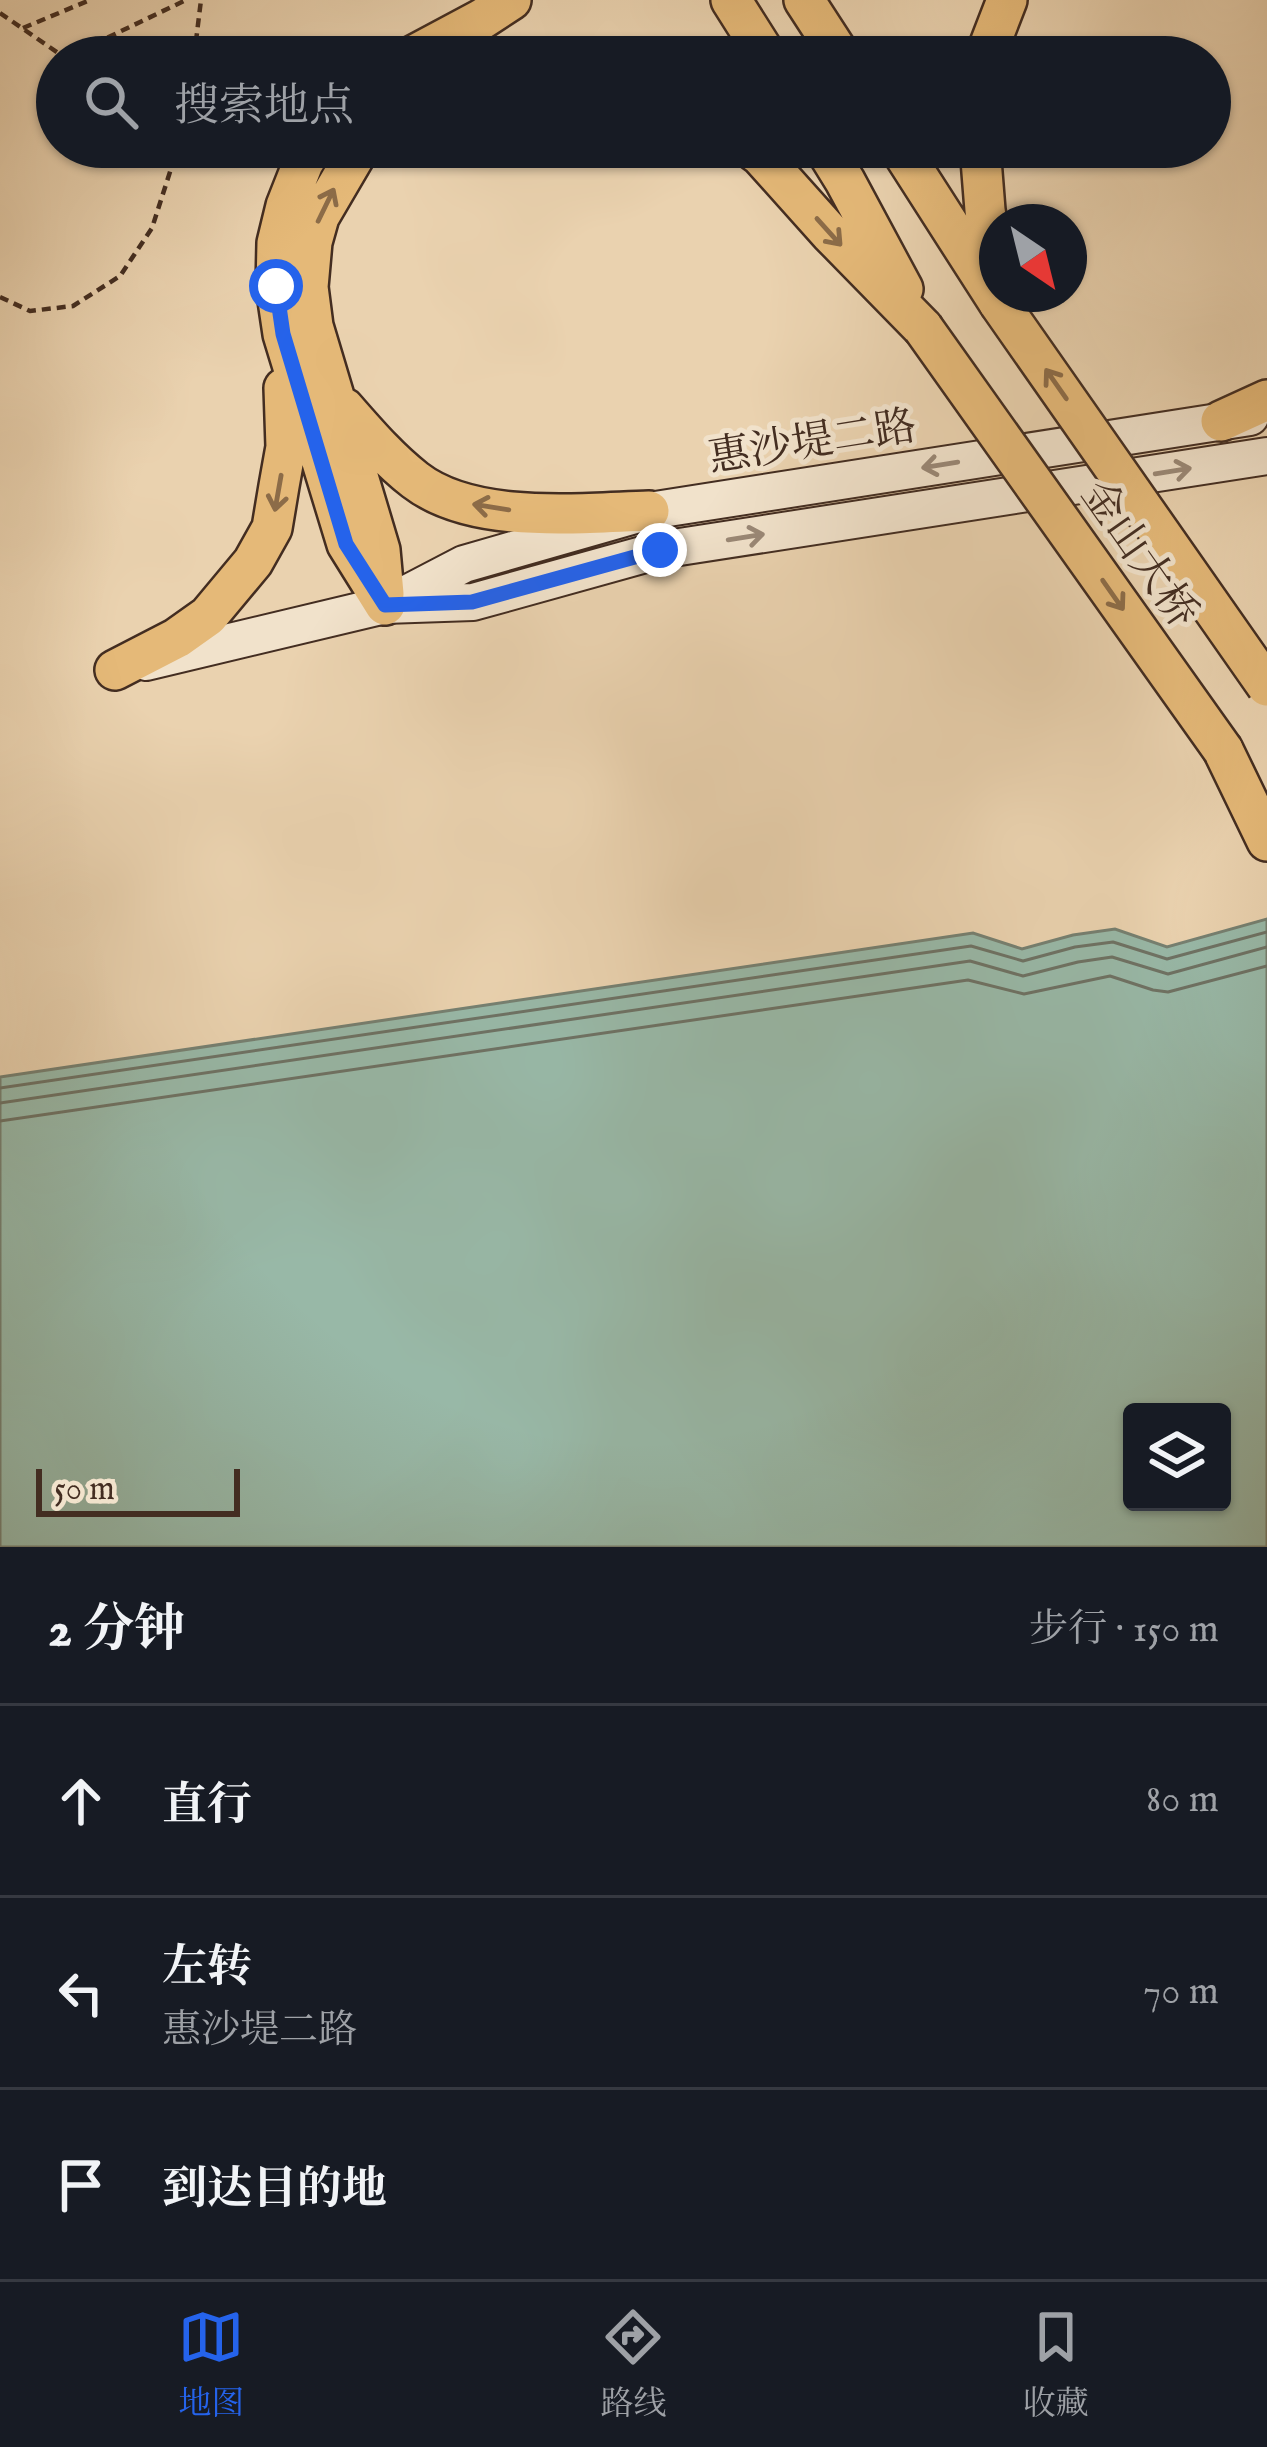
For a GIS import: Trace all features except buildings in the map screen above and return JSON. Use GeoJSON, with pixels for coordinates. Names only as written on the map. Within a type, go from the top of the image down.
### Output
{"type":"FeatureCollection","features":[{"type":"Feature","properties":{"kind":"main road"},"geometry":{"type":"LineString","coordinates":[[451,36],[511,0]]}},
{"type":"Feature","properties":{"kind":"main road"},"geometry":{"type":"LineString","coordinates":[[731,0],[754,36]]}},
{"type":"Feature","properties":{"kind":"main road"},"geometry":{"type":"LineString","coordinates":[[804,0],[827,36]]}},
{"type":"Feature","properties":{"kind":"main road"},"geometry":{"type":"LineString","coordinates":[[992,36],[1007,0]]}},
{"type":"Feature","properties":{"kind":"main road"},"geometry":{"type":"LineString","coordinates":[[115,670],[208,616],[244,575],[272,528],[286,447],[277,243],[300,168]]}},
{"type":"Feature","properties":{"kind":"main road"},"geometry":{"type":"LineString","coordinates":[[348,168],[319,218],[308,286],[313,326],[380,550],[385,605]]}},
{"type":"Feature","properties":{"kind":"main road"},"geometry":{"type":"LineString","coordinates":[[772,168],[923,328]]}},
{"type":"Feature","properties":{"kind":"main road"},"geometry":{"type":"LineString","coordinates":[[837,168],[923,328]]}},
{"type":"Feature","properties":{"kind":"main road","name":"金山大桥"},"geometry":{"type":"LineString","coordinates":[[913,168],[979,267]]}},
{"type":"Feature","properties":{"kind":"main road"},"geometry":{"type":"LineString","coordinates":[[982,168],[985,204]]}},
{"type":"Feature","properties":{"kind":"main road","name":"金山大桥"},"geometry":{"type":"LineString","coordinates":[[1010,312],[1267,686]]}},
{"type":"Feature","properties":{"kind":"main road","name":"金山大桥"},"geometry":{"type":"LineString","coordinates":[[923,328],[1223,750],[1267,841]]}},
{"type":"Feature","properties":{"kind":"main road"},"geometry":{"type":"LineString","coordinates":[[283,334],[346,544],[385,605]]}},
{"type":"Feature","properties":{"kind":"main road"},"geometry":{"type":"LineString","coordinates":[[336,399],[419,483],[461,502],[549,514],[650,511]]}},
{"type":"Feature","properties":{"kind":"main road"},"geometry":{"type":"LineString","coordinates":[[1221,421],[1267,400]]}},
{"type":"Feature","properties":{"kind":"main road","name":"惠沙堤二路"},"geometry":{"type":"LineString","coordinates":[[385,605],[464,564],[650,511],[1267,415]]}},
{"type":"Feature","properties":{"kind":"main road","name":"惠沙堤二路"},"geometry":{"type":"LineString","coordinates":[[115,670],[385,605],[472,602],[660,550],[1267,456]]}},
{"type":"Feature","properties":{"kind":"main road"},"geometry":{"type":"LineString","coordinates":[[1223,750],[1267,808]]}},
{"type":"Feature","properties":{"kind":"path"},"geometry":{"type":"LineString","coordinates":[[22,28],[90,0]]}},
{"type":"Feature","properties":{"kind":"path"},"geometry":{"type":"LineString","coordinates":[[110,36],[186,0]]}},
{"type":"Feature","properties":{"kind":"path"},"geometry":{"type":"LineString","coordinates":[[197,36],[201,0]]}},
{"type":"Feature","properties":{"kind":"path"},"geometry":{"type":"LineString","coordinates":[[0,13],[36,37]]}},
{"type":"Feature","properties":{"kind":"path"},"geometry":{"type":"LineString","coordinates":[[0,297],[30,311],[73,306],[120,276],[152,228],[171,168]]}},
{"type":"Feature","properties":{"kind":"water"},"geometry":{"type":"Polygon","coordinates":[[[1267,919],[1267,1547],[0,1547],[0,1077],[973,933],[1022,949],[1115,929],[1167,947],[1267,919]]]}},
{"type":"Feature","properties":{"kind":"route"},"geometry":{"type":"LineString","coordinates":[[276,286],[283,334],[346,544],[385,605],[472,602],[660,550]]}}]}
